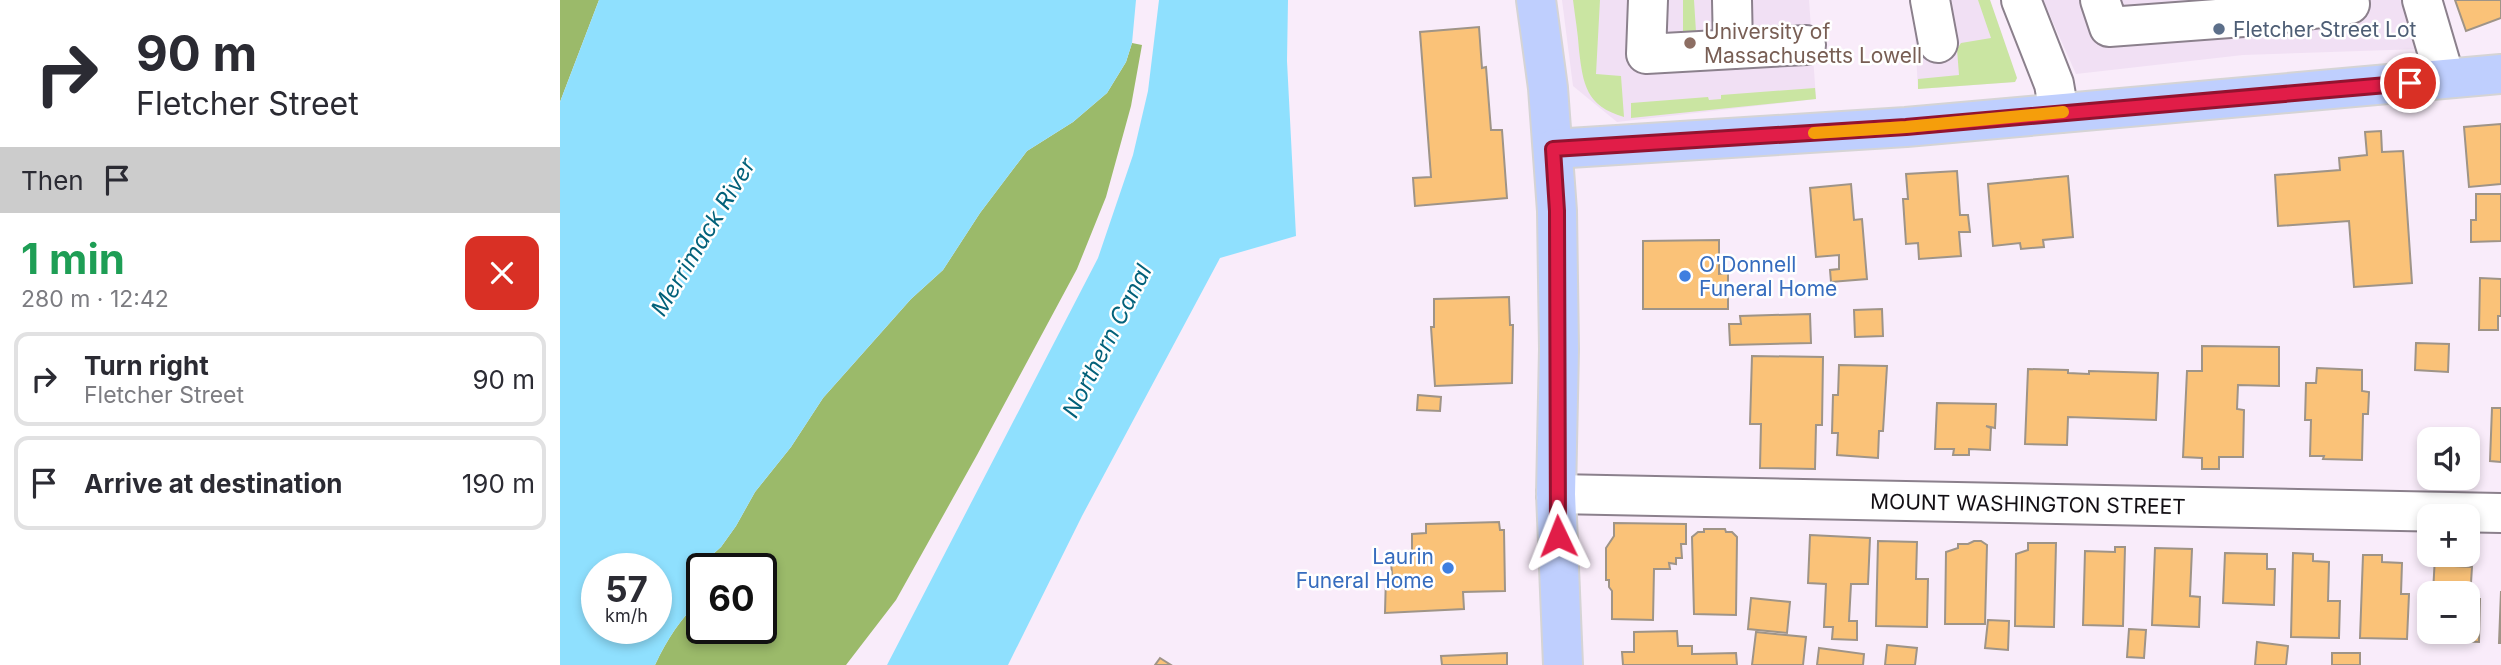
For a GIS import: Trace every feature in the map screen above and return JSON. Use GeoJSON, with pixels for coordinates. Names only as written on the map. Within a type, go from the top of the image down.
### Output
{"type":"FeatureCollection","features":[{"type":"Feature","properties":{"kind":"main road"},"geometry":{"type":"LineString","coordinates":[[1536,0],[1548,88],[1557,211],[1559,349],[1556,494],[1563,665]]}},
{"type":"Feature","properties":{"kind":"main road"},"geometry":{"type":"LineString","coordinates":[[1553,149],[1906,127],[2501,74]]}},
{"type":"Feature","properties":{"kind":"street"},"geometry":{"type":"LineString","coordinates":[[1648,0],[1646,54],[1806,45]]}},
{"type":"Feature","properties":{"kind":"street"},"geometry":{"type":"LineString","coordinates":[[1732,0],[1733,49]]}},
{"type":"Feature","properties":{"kind":"street"},"geometry":{"type":"LineString","coordinates":[[1930,0],[1938,43]]}},
{"type":"Feature","properties":{"kind":"street"},"geometry":{"type":"LineString","coordinates":[[2021,0],[2054,84],[2059,113]]}},
{"type":"Feature","properties":{"kind":"street"},"geometry":{"type":"LineString","coordinates":[[2100,0],[2109,27],[2193,10],[2350,4],[2349,0]]}},
{"type":"Feature","properties":{"kind":"street"},"geometry":{"type":"LineString","coordinates":[[2422,0],[2445,78]]}},
{"type":"Feature","properties":{"kind":"street","name":"MOUNT WASHINGTON STREET"},"geometry":{"type":"LineString","coordinates":[[1556,494],[2501,513]]}},
{"type":"Feature","properties":{"kind":"shaded area","name":"University of Massachusetts Lowell"},"geometry":{"type":"Polygon","coordinates":[[[1562,0],[1809,0],[1816,99],[1617,122],[1573,86],[1562,0]]]}},
{"type":"Feature","properties":{"kind":"shaded area","name":"University of Massachusetts Lowell"},"geometry":{"type":"Polygon","coordinates":[[[1913,0],[1990,0],[2017,78],[2015,82],[1918,89],[1913,0]]]}},
{"type":"Feature","properties":{"kind":"shaded area","name":"Fletcher Street Lot"},"geometry":{"type":"Polygon","coordinates":[[[2043,0],[2405,0],[2420,49],[2243,55],[2076,74],[2043,0]]]}},
{"type":"Feature","properties":{"kind":"green space"},"geometry":{"type":"Polygon","coordinates":[[[560,0],[599,0],[560,102],[560,0]]]}},
{"type":"Feature","properties":{"kind":"green space"},"geometry":{"type":"Polygon","coordinates":[[[1573,0],[1600,0],[1596,74],[1621,76],[1624,117],[1602,107],[1594,100],[1585,83],[1573,0]]]}},
{"type":"Feature","properties":{"kind":"green space"},"geometry":{"type":"Polygon","coordinates":[[[1683,0],[1694,0],[1696,32],[1683,34],[1683,0]]]}},
{"type":"Feature","properties":{"kind":"green space"},"geometry":{"type":"Polygon","coordinates":[[[1978,0],[1990,0],[2017,78],[2015,82],[1918,89],[1918,79],[1959,75],[1957,49],[1961,43],[1991,38],[1978,0]]]}},
{"type":"Feature","properties":{"kind":"green space"},"geometry":{"type":"Polygon","coordinates":[[[1132,43],[1142,45],[1131,106],[1106,197],[1077,269],[896,600],[846,665],[655,665],[665,644],[672,644],[672,634],[686,614],[686,644],[777,644],[777,553],[714,553],[736,526],[755,492],[791,447],[823,398],[911,299],[943,270],[980,213],[1027,151],[1073,122],[1107,93],[1126,62],[1132,43]]]}},
{"type":"Feature","properties":{"kind":"green space"},"geometry":{"type":"Polygon","coordinates":[[[1815,88],[1816,99],[1631,118],[1631,103],[1708,97],[1709,100],[1721,99],[1721,95],[1815,88]]]}},
{"type":"Feature","properties":{"kind":"water","name":"Merrimack River"},"geometry":{"type":"Polygon","coordinates":[[[599,0],[1136,0],[1132,43],[1126,62],[1107,93],[1073,122],[1027,151],[980,213],[943,270],[911,299],[823,398],[791,447],[755,492],[721,547],[714,553],[686,553],[686,614],[672,634],[672,553],[581,553],[581,644],[665,644],[655,665],[560,665],[560,102],[599,0]]]}},
{"type":"Feature","properties":{"kind":"water","name":"Northern Canal"},"geometry":{"type":"Polygon","coordinates":[[[1159,0],[1288,0],[1287,61],[1296,236],[1220,258],[1082,516],[1008,665],[887,665],[1098,258],[1133,155],[1148,91],[1159,0]]]}},
{"type":"Feature","properties":{"kind":"building"},"geometry":{"type":"Polygon","coordinates":[[[2455,0],[2501,0],[2501,18],[2466,31],[2455,0]]]}},
{"type":"Feature","properties":{"kind":"building"},"geometry":{"type":"Polygon","coordinates":[[[1479,27],[1482,68],[1486,67],[1491,130],[1502,130],[1507,198],[1415,206],[1413,178],[1431,177],[1420,32],[1479,27]]]}},
{"type":"Feature","properties":{"kind":"building"},"geometry":{"type":"Polygon","coordinates":[[[2501,124],[2501,184],[2469,187],[2464,127],[2501,124]]]}},
{"type":"Feature","properties":{"kind":"building"},"geometry":{"type":"Polygon","coordinates":[[[2381,131],[2382,152],[2403,151],[2412,283],[2354,287],[2349,221],[2278,226],[2275,175],[2340,170],[2339,158],[2367,155],[2365,132],[2381,131]]]}},
{"type":"Feature","properties":{"kind":"building"},"geometry":{"type":"Polygon","coordinates":[[[1957,171],[1960,215],[1968,215],[1970,232],[1959,232],[1961,256],[1919,259],[1918,243],[1906,244],[1903,199],[1908,199],[1906,174],[1957,171]]]}},
{"type":"Feature","properties":{"kind":"building"},"geometry":{"type":"Polygon","coordinates":[[[2068,176],[2073,237],[2043,240],[2044,247],[2021,249],[2020,243],[1993,246],[1988,184],[2068,176]]]}},
{"type":"Feature","properties":{"kind":"building"},"geometry":{"type":"Polygon","coordinates":[[[1851,184],[1854,220],[1862,219],[1867,279],[1831,282],[1830,270],[1839,269],[1839,255],[1816,257],[1810,188],[1851,184]]]}},
{"type":"Feature","properties":{"kind":"building"},"geometry":{"type":"Polygon","coordinates":[[[2476,194],[2501,194],[2501,241],[2471,242],[2471,220],[2476,220],[2476,194]]]}},
{"type":"Feature","properties":{"kind":"building","name":"O'Donnell Funeral Home"},"geometry":{"type":"Polygon","coordinates":[[[1719,240],[1719,274],[1728,273],[1728,309],[1643,309],[1643,241],[1719,240]]]}},
{"type":"Feature","properties":{"kind":"building"},"geometry":{"type":"Polygon","coordinates":[[[2480,278],[2501,279],[2501,316],[2498,316],[2498,330],[2479,330],[2480,278]]]}},
{"type":"Feature","properties":{"kind":"building"},"geometry":{"type":"Polygon","coordinates":[[[1509,297],[1510,325],[1513,325],[1512,383],[1435,386],[1431,327],[1434,327],[1434,299],[1509,297]]]}},
{"type":"Feature","properties":{"kind":"building"},"geometry":{"type":"Polygon","coordinates":[[[1882,309],[1883,336],[1855,337],[1854,310],[1882,309]]]}},
{"type":"Feature","properties":{"kind":"building"},"geometry":{"type":"Polygon","coordinates":[[[1810,314],[1811,343],[1730,345],[1729,324],[1741,324],[1740,316],[1810,314]]]}},
{"type":"Feature","properties":{"kind":"building"},"geometry":{"type":"Polygon","coordinates":[[[2416,343],[2449,344],[2448,372],[2415,370],[2416,343]]]}},
{"type":"Feature","properties":{"kind":"building"},"geometry":{"type":"Polygon","coordinates":[[[2202,346],[2279,347],[2279,386],[2238,385],[2237,409],[2244,410],[2243,457],[2219,457],[2219,469],[2202,469],[2202,458],[2183,457],[2187,371],[2202,371],[2202,346]]]}},
{"type":"Feature","properties":{"kind":"building"},"geometry":{"type":"Polygon","coordinates":[[[1752,356],[1823,357],[1822,425],[1816,425],[1815,469],[1760,468],[1761,424],[1750,424],[1752,356]]]}},
{"type":"Feature","properties":{"kind":"building"},"geometry":{"type":"Polygon","coordinates":[[[1839,365],[1887,366],[1883,431],[1879,431],[1878,458],[1837,455],[1838,433],[1832,433],[1833,395],[1838,395],[1839,365]]]}},
{"type":"Feature","properties":{"kind":"building"},"geometry":{"type":"Polygon","coordinates":[[[2317,368],[2362,370],[2362,391],[2369,392],[2368,414],[2363,414],[2362,460],[2310,456],[2311,420],[2305,420],[2306,383],[2316,383],[2317,368]]]}},
{"type":"Feature","properties":{"kind":"building"},"geometry":{"type":"Polygon","coordinates":[[[2028,369],[2068,370],[2068,373],[2089,374],[2089,371],[2158,373],[2156,420],[2068,417],[2067,445],[2025,444],[2028,369]]]}},
{"type":"Feature","properties":{"kind":"building"},"geometry":{"type":"Polygon","coordinates":[[[1418,395],[1441,397],[1440,411],[1417,410],[1418,395]]]}},
{"type":"Feature","properties":{"kind":"building"},"geometry":{"type":"Polygon","coordinates":[[[1937,403],[1996,404],[1995,428],[1986,426],[1991,428],[1990,450],[1969,449],[1969,455],[1953,455],[1954,449],[1935,449],[1937,403]]]}},
{"type":"Feature","properties":{"kind":"building"},"geometry":{"type":"Polygon","coordinates":[[[2492,408],[2501,408],[2501,462],[2490,461],[2492,408]]]}},
{"type":"Feature","properties":{"kind":"building","name":"Laurin Funeral Home"},"geometry":{"type":"Polygon","coordinates":[[[1499,522],[1500,530],[1504,530],[1505,591],[1463,592],[1464,609],[1385,613],[1386,575],[1392,574],[1391,562],[1412,561],[1412,534],[1426,533],[1426,524],[1499,522]]]}},
{"type":"Feature","properties":{"kind":"building"},"geometry":{"type":"Polygon","coordinates":[[[1614,523],[1686,524],[1686,544],[1681,544],[1682,558],[1676,558],[1676,564],[1669,563],[1670,569],[1654,569],[1653,620],[1612,619],[1612,591],[1609,580],[1606,580],[1606,548],[1614,536],[1614,523]]]}},
{"type":"Feature","properties":{"kind":"building"},"geometry":{"type":"Polygon","coordinates":[[[1704,529],[1725,529],[1737,537],[1736,615],[1694,614],[1692,537],[1698,532],[1704,532],[1704,529]]]}},
{"type":"Feature","properties":{"kind":"building"},"geometry":{"type":"Polygon","coordinates":[[[1810,535],[1870,538],[1868,584],[1851,584],[1849,621],[1857,621],[1857,640],[1832,639],[1833,627],[1824,627],[1826,584],[1808,583],[1810,535]]]}},
{"type":"Feature","properties":{"kind":"building"},"geometry":{"type":"Polygon","coordinates":[[[1878,541],[1917,542],[1916,579],[1928,579],[1927,627],[1876,626],[1878,541]]]}},
{"type":"Feature","properties":{"kind":"building"},"geometry":{"type":"Polygon","coordinates":[[[1974,541],[1987,545],[1985,624],[1945,624],[1946,552],[1958,548],[1958,544],[1974,541]]]}},
{"type":"Feature","properties":{"kind":"building"},"geometry":{"type":"Polygon","coordinates":[[[2028,543],[2056,543],[2054,627],[2015,626],[2016,554],[2028,550],[2028,543]]]}},
{"type":"Feature","properties":{"kind":"building"},"geometry":{"type":"Polygon","coordinates":[[[2115,547],[2125,547],[2123,626],[2083,625],[2085,551],[2115,552],[2115,547]]]}},
{"type":"Feature","properties":{"kind":"building"},"geometry":{"type":"Polygon","coordinates":[[[2155,548],[2192,549],[2190,596],[2200,597],[2199,627],[2152,625],[2155,548]]]}},
{"type":"Feature","properties":{"kind":"building"},"geometry":{"type":"Polygon","coordinates":[[[2225,553],[2267,554],[2267,569],[2275,569],[2274,605],[2223,603],[2225,553]]]}},
{"type":"Feature","properties":{"kind":"building"},"geometry":{"type":"Polygon","coordinates":[[[2293,553],[2313,554],[2313,561],[2329,562],[2328,601],[2340,601],[2339,638],[2291,637],[2293,553]]]}},
{"type":"Feature","properties":{"kind":"building"},"geometry":{"type":"Polygon","coordinates":[[[2363,555],[2382,555],[2382,562],[2402,563],[2401,594],[2409,594],[2407,639],[2360,638],[2363,555]]]}},
{"type":"Feature","properties":{"kind":"building"},"geometry":{"type":"Polygon","coordinates":[[[2434,567],[2472,567],[2471,581],[2434,581],[2434,567]]]}},
{"type":"Feature","properties":{"kind":"building"},"geometry":{"type":"Polygon","coordinates":[[[2501,591],[2501,643],[2499,643],[2501,591]]]}},
{"type":"Feature","properties":{"kind":"building"},"geometry":{"type":"Polygon","coordinates":[[[1751,598],[1790,602],[1787,633],[1748,629],[1751,598]]]}},
{"type":"Feature","properties":{"kind":"building"},"geometry":{"type":"Polygon","coordinates":[[[1988,620],[2009,621],[2008,650],[1985,648],[1988,620]]]}},
{"type":"Feature","properties":{"kind":"building"},"geometry":{"type":"Polygon","coordinates":[[[2129,629],[2146,630],[2144,658],[2127,657],[2129,629]]]}},
{"type":"Feature","properties":{"kind":"building"},"geometry":{"type":"Polygon","coordinates":[[[1677,631],[1678,646],[1692,646],[1692,654],[1736,653],[1737,665],[1623,665],[1622,652],[1634,652],[1634,632],[1677,631]]]}},
{"type":"Feature","properties":{"kind":"building"},"geometry":{"type":"Polygon","coordinates":[[[1756,632],[1806,637],[1803,665],[1752,665],[1756,632]]]}},
{"type":"Feature","properties":{"kind":"building"},"geometry":{"type":"Polygon","coordinates":[[[2257,642],[2288,646],[2286,665],[2255,665],[2257,642]]]}},
{"type":"Feature","properties":{"kind":"building"},"geometry":{"type":"Polygon","coordinates":[[[1887,645],[1917,648],[1915,665],[1885,665],[1887,645]]]}},
{"type":"Feature","properties":{"kind":"building"},"geometry":{"type":"Polygon","coordinates":[[[1819,648],[1864,654],[1863,665],[1817,665],[1819,648]]]}},
{"type":"Feature","properties":{"kind":"building"},"geometry":{"type":"Polygon","coordinates":[[[1507,653],[1507,665],[1442,665],[1441,656],[1507,653]]]}},
{"type":"Feature","properties":{"kind":"building"},"geometry":{"type":"Polygon","coordinates":[[[2332,653],[2360,653],[2360,665],[2332,665],[2332,653]]]}},
{"type":"Feature","properties":{"kind":"building"},"geometry":{"type":"Polygon","coordinates":[[[1160,658],[1171,665],[1155,665],[1160,658]]]}},
{"type":"Feature","properties":{"kind":"slow traffic"},"geometry":{"type":"LineString","coordinates":[[1814,133],[2063,112]]}},
{"type":"Feature","properties":{"kind":"place","name":"Fletcher Street Lot"},"geometry":{"type":"Point","coordinates":[2219,29]}},
{"type":"Feature","properties":{"kind":"place","name":"University of Massachusetts Lowell"},"geometry":{"type":"Point","coordinates":[1690,43]}},
{"type":"Feature","properties":{"kind":"place","name":"O'Donnell Funeral Home"},"geometry":{"type":"Point","coordinates":[1685,276]}},
{"type":"Feature","properties":{"kind":"place","name":"Laurin Funeral Home"},"geometry":{"type":"Point","coordinates":[1448,568]}},
{"type":"Feature","properties":{"kind":"route"},"geometry":{"type":"LineString","coordinates":[[1558,536],[1556,494],[1559,349],[1557,211],[1553,149],[1906,127],[2410,83]]}}]}
